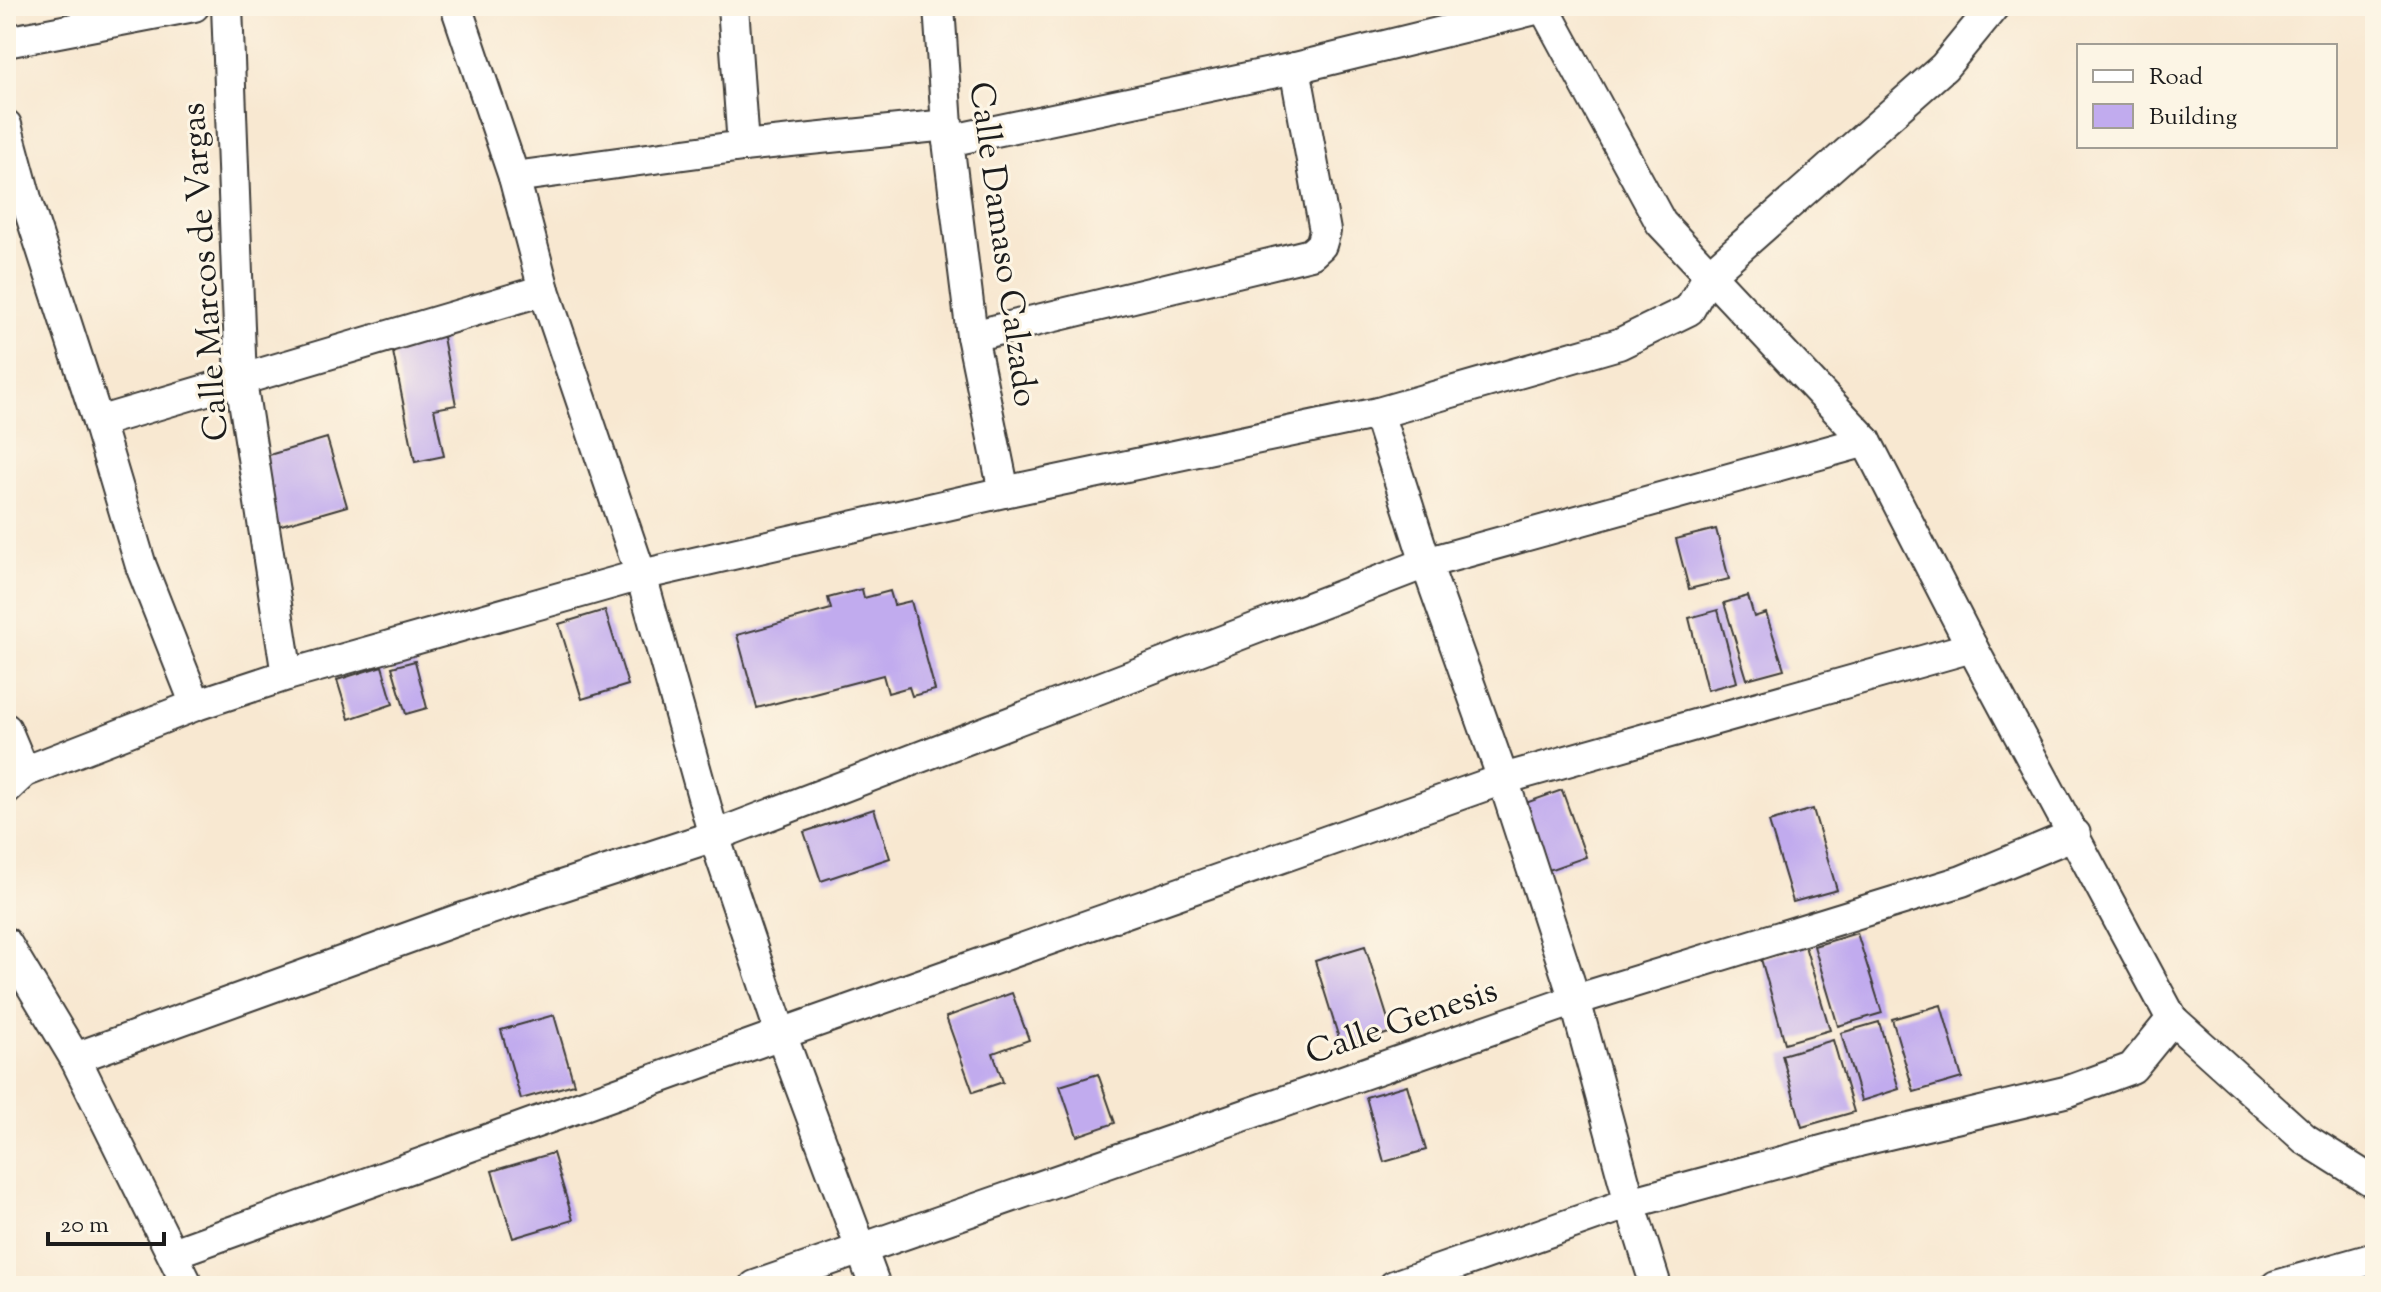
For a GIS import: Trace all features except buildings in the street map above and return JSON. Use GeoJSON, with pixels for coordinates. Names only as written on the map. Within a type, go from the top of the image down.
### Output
{"type":"FeatureCollection","features":[{"type":"Feature","properties":{"kind":"street"},"geometry":{"type":"LineString","coordinates":[[6,42],[194,6]]}},
{"type":"Feature","properties":{"kind":"street","name":"Calle Marcos de Vargas"},"geometry":{"type":"LineString","coordinates":[[227,6],[241,381],[287,675]]}},
{"type":"Feature","properties":{"kind":"street"},"geometry":{"type":"LineString","coordinates":[[456,6],[514,177],[544,290],[641,575],[714,836],[781,1034],[875,1286]]}},
{"type":"Feature","properties":{"kind":"street"},"geometry":{"type":"LineString","coordinates":[[733,6],[743,146]]}},
{"type":"Feature","properties":{"kind":"street","name":"Calle Damaso Calzado"},"geometry":{"type":"LineString","coordinates":[[939,6],[947,133],[972,336],[1004,492]]}},
{"type":"Feature","properties":{"kind":"street"},"geometry":{"type":"LineString","coordinates":[[514,177],[743,146],[947,133],[1295,68],[1543,6],[1661,223],[1866,441],[1972,647],[2172,1019],[2305,1139],[2375,1183]]}},
{"type":"Feature","properties":{"kind":"street"},"geometry":{"type":"LineString","coordinates":[[6,729],[15,780],[196,705],[287,675],[641,575],[1004,492],[1378,413],[1619,344],[1689,310],[1709,275],[1944,67],[1994,6]]}},
{"type":"Feature","properties":{"kind":"street"},"geometry":{"type":"LineString","coordinates":[[972,336],[1311,254],[1321,245],[1325,231],[1295,68]]}},
{"type":"Feature","properties":{"kind":"street"},"geometry":{"type":"LineString","coordinates":[[6,125],[28,206],[141,566],[196,705]]}},
{"type":"Feature","properties":{"kind":"street"},"geometry":{"type":"LineString","coordinates":[[98,422],[544,290]]}},
{"type":"Feature","properties":{"kind":"street"},"geometry":{"type":"LineString","coordinates":[[1378,413],[1575,1000],[1656,1286]]}},
{"type":"Feature","properties":{"kind":"street"},"geometry":{"type":"LineString","coordinates":[[75,1058],[460,919],[714,836],[1426,563],[1866,441]]}},
{"type":"Feature","properties":{"kind":"street"},"geometry":{"type":"LineString","coordinates":[[173,1253],[1503,779],[1972,647]]}},
{"type":"Feature","properties":{"kind":"street","name":"Calle Genesis"},"geometry":{"type":"LineString","coordinates":[[755,1286],[1575,1000],[1962,881],[2075,834]]}},
{"type":"Feature","properties":{"kind":"street"},"geometry":{"type":"LineString","coordinates":[[6,943],[75,1058],[188,1286]]}},
{"type":"Feature","properties":{"kind":"street"},"geometry":{"type":"LineString","coordinates":[[1394,1286],[1630,1203],[1859,1141],[2069,1091],[2132,1068],[2172,1019]]}},
{"type":"Feature","properties":{"kind":"street"},"geometry":{"type":"LineString","coordinates":[[2276,1286],[2375,1258]]}}]}
